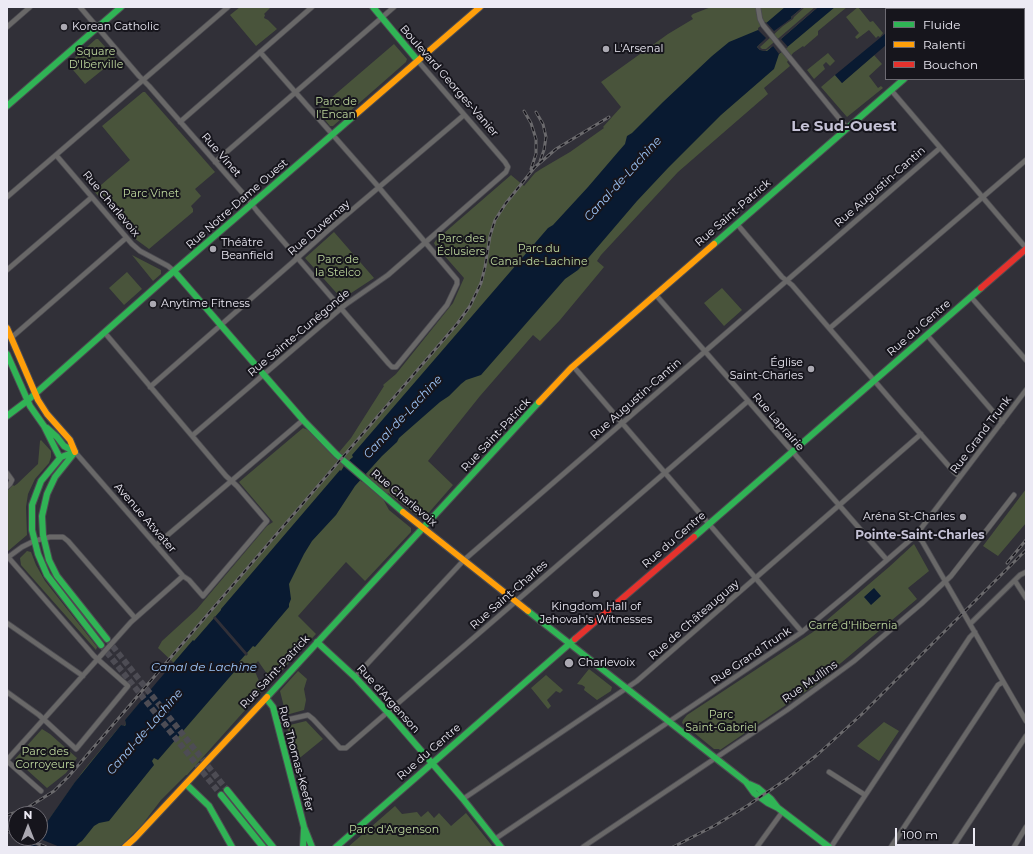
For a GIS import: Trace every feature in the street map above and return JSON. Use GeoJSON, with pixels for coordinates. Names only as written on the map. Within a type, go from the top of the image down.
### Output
{"type":"FeatureCollection","features":[{"type":"Feature","properties":{"kind":"main road"},"geometry":{"type":"LineString","coordinates":[[7,106],[121,7]]}},
{"type":"Feature","properties":{"kind":"main road","name":"Boulevard Georges-Vanier"},"geometry":{"type":"LineString","coordinates":[[373,7],[418,61]]}},
{"type":"Feature","properties":{"kind":"main road","name":"Rue Notre-Dame Ouest"},"geometry":{"type":"LineString","coordinates":[[7,416],[27,401],[174,271],[480,7]]}},
{"type":"Feature","properties":{"kind":"main road","name":"Rue Saint-Patrick"},"geometry":{"type":"LineString","coordinates":[[125,847],[186,784],[573,366],[903,80]]}},
{"type":"Feature","properties":{"kind":"main road","name":"Rue du Centre"},"geometry":{"type":"LineString","coordinates":[[336,847],[1026,249]]}},
{"type":"Feature","properties":{"kind":"main road","name":"Rue Charlevoix"},"geometry":{"type":"LineString","coordinates":[[174,271],[222,324],[303,420],[327,446],[346,463],[423,528],[715,758],[746,782],[758,788],[780,809],[830,847]]}},
{"type":"Feature","properties":{"kind":"main road","name":"Avenue Atwater"},"geometry":{"type":"LineString","coordinates":[[7,328],[35,394],[47,414],[70,440],[75,452]]}},
{"type":"Feature","properties":{"kind":"main road","name":"Avenue Atwater"},"geometry":{"type":"LineString","coordinates":[[7,354],[27,401],[44,426],[60,458]]}},
{"type":"Feature","properties":{"kind":"main road","name":"Avenue Atwater"},"geometry":{"type":"LineString","coordinates":[[44,426],[57,437],[64,446],[75,452]]}},
{"type":"Feature","properties":{"kind":"main road"},"geometry":{"type":"LineString","coordinates":[[75,452],[65,454],[42,478],[34,498],[31,520],[34,541],[40,562],[47,575],[101,644]]}},
{"type":"Feature","properties":{"kind":"main road"},"geometry":{"type":"LineString","coordinates":[[75,452],[55,477],[47,494],[42,516],[43,538],[49,560],[57,576],[107,639]]}},
{"type":"Feature","properties":{"kind":"main road","name":"Rue d'Argenson"},"geometry":{"type":"LineString","coordinates":[[317,642],[355,677],[387,712],[463,799],[501,847]]}},
{"type":"Feature","properties":{"kind":"main road","name":"Rue Thomas-Keefer"},"geometry":{"type":"LineString","coordinates":[[266,698],[273,706],[304,827],[312,847]]}},
{"type":"Feature","properties":{"kind":"main road"},"geometry":{"type":"LineString","coordinates":[[186,784],[209,806],[232,847]]}},
{"type":"Feature","properties":{"kind":"main road"},"geometry":{"type":"LineString","coordinates":[[227,790],[273,847]]}},
{"type":"Feature","properties":{"kind":"main road"},"geometry":{"type":"LineString","coordinates":[[221,795],[263,847]]}},
{"type":"Feature","properties":{"kind":"main road","name":"Rue Thomas-Keefer"},"geometry":{"type":"LineString","coordinates":[[303,847],[304,827]]}},
{"type":"Feature","properties":{"kind":"main road","name":"Rue Saint-Patrick"},"geometry":{"type":"LineString","coordinates":[[131,847],[135,838]]}},
{"type":"Feature","properties":{"kind":"street"},"geometry":{"type":"LineString","coordinates":[[7,26],[30,7]]}},
{"type":"Feature","properties":{"kind":"street","name":"Rue Vinet"},"geometry":{"type":"LineString","coordinates":[[80,7],[252,204],[341,309],[391,366],[394,367],[397,366],[448,305],[458,281],[453,273],[426,242]]}},
{"type":"Feature","properties":{"kind":"street"},"geometry":{"type":"LineString","coordinates":[[7,197],[228,7]]}},
{"type":"Feature","properties":{"kind":"street"},"geometry":{"type":"LineString","coordinates":[[180,122],[312,7]]}},
{"type":"Feature","properties":{"kind":"street"},"geometry":{"type":"LineString","coordinates":[[215,162],[394,7]]}},
{"type":"Feature","properties":{"kind":"street"},"geometry":{"type":"LineString","coordinates":[[758,7],[760,19],[763,25],[847,128]]}},
{"type":"Feature","properties":{"kind":"street"},"geometry":{"type":"LineString","coordinates":[[260,52],[426,242]]}},
{"type":"Feature","properties":{"kind":"street","name":"Boulevard Georges-Vanier"},"geometry":{"type":"LineString","coordinates":[[418,61],[505,162],[508,168]]}},
{"type":"Feature","properties":{"kind":"street"},"geometry":{"type":"LineString","coordinates":[[891,90],[1026,249]]}},
{"type":"Feature","properties":{"kind":"street","name":"Rue Duvernay"},"geometry":{"type":"LineString","coordinates":[[150,387],[464,114]]}},
{"type":"Feature","properties":{"kind":"street","name":"Rue Augustin-Cantin"},"geometry":{"type":"LineString","coordinates":[[355,677],[464,560],[940,148]]}},
{"type":"Feature","properties":{"kind":"street","name":"Rue Charlevoix"},"geometry":{"type":"LineString","coordinates":[[56,155],[126,238],[138,250],[168,266],[174,271]]}},
{"type":"Feature","properties":{"kind":"street"},"geometry":{"type":"LineString","coordinates":[[830,328],[1026,160]]}},
{"type":"Feature","properties":{"kind":"street","name":"Rue Sainte-Cunégonde"},"geometry":{"type":"LineString","coordinates":[[193,435],[341,309],[385,277],[503,176],[508,168]]}},
{"type":"Feature","properties":{"kind":"street"},"geometry":{"type":"LineString","coordinates":[[7,270],[92,197]]}},
{"type":"Feature","properties":{"kind":"street"},"geometry":{"type":"LineString","coordinates":[[736,224],[782,277],[791,283],[954,472],[960,477]]}},
{"type":"Feature","properties":{"kind":"street"},"geometry":{"type":"LineString","coordinates":[[11,338],[126,238]]}},
{"type":"Feature","properties":{"kind":"street","name":"Rue Laprairie"},"geometry":{"type":"LineString","coordinates":[[655,294],[838,506],[887,560]]}},
{"type":"Feature","properties":{"kind":"street"},"geometry":{"type":"LineString","coordinates":[[971,297],[1026,360]]}},
{"type":"Feature","properties":{"kind":"street"},"geometry":{"type":"LineString","coordinates":[[105,333],[232,481]]}},
{"type":"Feature","properties":{"kind":"street"},"geometry":{"type":"LineString","coordinates":[[927,335],[1002,422]]}},
{"type":"Feature","properties":{"kind":"street"},"geometry":{"type":"LineString","coordinates":[[573,366],[802,632]]}},
{"type":"Feature","properties":{"kind":"street","name":"Rue Grand Trunk"},"geometry":{"type":"LineString","coordinates":[[495,839],[802,632],[916,535],[1026,390]]}},
{"type":"Feature","properties":{"kind":"street","name":"Rue Saint-Charles"},"geometry":{"type":"LineString","coordinates":[[277,722],[308,715],[339,747],[343,749],[748,401]]}},
{"type":"Feature","properties":{"kind":"street"},"geometry":{"type":"LineString","coordinates":[[156,545],[303,420]]}},
{"type":"Feature","properties":{"kind":"street","name":"Rue de Châteauguay"},"geometry":{"type":"LineString","coordinates":[[463,799],[641,678],[921,434]]}},
{"type":"Feature","properties":{"kind":"street","name":"Avenue Atwater"},"geometry":{"type":"LineString","coordinates":[[75,452],[183,576],[189,580],[203,596],[267,521],[232,481]]}},
{"type":"Feature","properties":{"kind":"street"},"geometry":{"type":"LineString","coordinates":[[7,473],[12,479],[12,482],[7,487]]}},
{"type":"Feature","properties":{"kind":"street","name":"Rue Mullins"},"geometry":{"type":"LineString","coordinates":[[583,847],[849,665],[945,582],[1014,495]]}},
{"type":"Feature","properties":{"kind":"street"},"geometry":{"type":"LineString","coordinates":[[916,535],[922,541],[1026,721]]}},
{"type":"Feature","properties":{"kind":"street"},"geometry":{"type":"LineString","coordinates":[[7,692],[39,715],[76,749],[128,686],[98,659],[8,558],[22,547],[43,538],[57,536],[65,539],[136,618]]}},
{"type":"Feature","properties":{"kind":"street"},"geometry":{"type":"LineString","coordinates":[[970,624],[1020,575],[1026,572]]}},
{"type":"Feature","properties":{"kind":"street"},"geometry":{"type":"LineString","coordinates":[[41,791],[7,760],[136,618],[183,576]]}},
{"type":"Feature","properties":{"kind":"street"},"geometry":{"type":"LineString","coordinates":[[1015,581],[1026,598]]}},
{"type":"Feature","properties":{"kind":"street"},"geometry":{"type":"LineString","coordinates":[[7,623],[84,676]]}},
{"type":"Feature","properties":{"kind":"street"},"geometry":{"type":"LineString","coordinates":[[830,847],[970,637],[975,632]]}},
{"type":"Feature","properties":{"kind":"street"},"geometry":{"type":"LineString","coordinates":[[891,847],[998,685],[1003,682]]}},
{"type":"Feature","properties":{"kind":"street"},"geometry":{"type":"LineString","coordinates":[[953,847],[1026,736]]}},
{"type":"Feature","properties":{"kind":"street"},"geometry":{"type":"LineString","coordinates":[[829,772],[865,795]]}},
{"type":"Feature","properties":{"kind":"street"},"geometry":{"type":"LineString","coordinates":[[757,847],[780,809]]}},
{"type":"Feature","properties":{"kind":"street"},"geometry":{"type":"LineString","coordinates":[[1014,847],[1026,827]]}},
{"type":"Feature","properties":{"kind":"green space"},"geometry":{"type":"Polygon","coordinates":[[[240,7],[271,7],[264,14],[264,18],[277,29],[256,46],[230,15],[240,7]]]}},
{"type":"Feature","properties":{"kind":"green space","name":"Parc du Canal-de-Lachine"},"geometry":{"type":"Polygon","coordinates":[[[711,7],[847,7],[818,31],[818,35],[804,47],[803,46],[793,53],[787,62],[790,66],[764,88],[768,94],[678,172],[601,255],[597,261],[604,267],[560,320],[540,341],[533,335],[480,396],[428,461],[453,485],[425,517],[420,518],[388,493],[383,499],[389,510],[411,528],[411,532],[365,581],[346,562],[298,616],[316,634],[272,681],[258,661],[253,667],[263,690],[187,775],[161,800],[142,825],[120,847],[30,847],[48,846],[48,821],[83,771],[121,725],[124,726],[126,724],[125,720],[174,663],[158,648],[162,641],[197,609],[267,526],[273,522],[239,482],[303,428],[308,430],[335,457],[351,438],[384,386],[383,385],[396,374],[453,303],[464,278],[435,245],[434,243],[436,240],[511,175],[524,186],[535,173],[570,152],[604,128],[603,127],[621,107],[601,82],[668,34],[693,19],[691,16],[711,7]]]}},
{"type":"Feature","properties":{"kind":"green space"},"geometry":{"type":"Polygon","coordinates":[[[858,7],[870,22],[873,21],[883,33],[880,37],[878,36],[876,38],[869,30],[857,39],[855,37],[859,33],[846,17],[858,7]]]}},
{"type":"Feature","properties":{"kind":"green space","name":"Square D'Iberville"},"geometry":{"type":"Polygon","coordinates":[[[96,39],[98,39],[116,59],[85,84],[68,64],[96,39]]]}},
{"type":"Feature","properties":{"kind":"green space","name":"Parc de l'Encan"},"geometry":{"type":"Polygon","coordinates":[[[394,44],[407,59],[406,62],[333,126],[330,126],[317,110],[394,44]]]}},
{"type":"Feature","properties":{"kind":"green space"},"geometry":{"type":"Polygon","coordinates":[[[828,53],[835,61],[830,66],[826,62],[823,65],[825,69],[814,79],[807,70],[828,53]]]}},
{"type":"Feature","properties":{"kind":"green space"},"geometry":{"type":"Polygon","coordinates":[[[874,55],[882,64],[869,76],[878,88],[881,86],[883,88],[847,117],[821,87],[835,75],[842,83],[874,55]]]}},
{"type":"Feature","properties":{"kind":"green space","name":"Parc Vinet"},"geometry":{"type":"Polygon","coordinates":[[[143,92],[145,92],[215,172],[195,189],[201,196],[191,206],[193,212],[149,249],[134,238],[94,191],[130,160],[102,126],[143,92]]]}},
{"type":"Feature","properties":{"kind":"green space","name":"Parc de la Stelco"},"geometry":{"type":"Polygon","coordinates":[[[334,232],[374,278],[342,299],[305,258],[334,232]]]}},
{"type":"Feature","properties":{"kind":"green space"},"geometry":{"type":"Polygon","coordinates":[[[132,255],[161,270],[161,274],[153,281],[132,255]]]}},
{"type":"Feature","properties":{"kind":"green space"},"geometry":{"type":"Polygon","coordinates":[[[127,272],[142,289],[124,305],[109,288],[127,272]]]}},
{"type":"Feature","properties":{"kind":"green space"},"geometry":{"type":"Polygon","coordinates":[[[722,288],[742,310],[724,326],[704,303],[722,288]]]}},
{"type":"Feature","properties":{"kind":"green space"},"geometry":{"type":"Polygon","coordinates":[[[41,440],[51,451],[51,457],[49,463],[35,479],[28,494],[26,507],[27,535],[7,552],[7,491],[13,485],[14,486],[17,484],[38,464],[41,440]]]}},
{"type":"Feature","properties":{"kind":"green space"},"geometry":{"type":"Polygon","coordinates":[[[1026,489],[1026,523],[998,556],[983,546],[1026,489]]]}},
{"type":"Feature","properties":{"kind":"green space"},"geometry":{"type":"Polygon","coordinates":[[[914,544],[929,571],[908,588],[917,599],[829,673],[830,675],[720,750],[714,749],[682,723],[687,715],[813,632],[914,544]]]}},
{"type":"Feature","properties":{"kind":"green space"},"geometry":{"type":"Polygon","coordinates":[[[27,551],[31,552],[45,581],[97,647],[96,650],[21,565],[20,558],[27,551]]]}},
{"type":"Feature","properties":{"kind":"green space"},"geometry":{"type":"Polygon","coordinates":[[[589,669],[612,687],[611,691],[597,700],[584,690],[585,687],[577,684],[589,669]]]}},
{"type":"Feature","properties":{"kind":"green space"},"geometry":{"type":"Polygon","coordinates":[[[298,671],[307,679],[304,689],[306,700],[304,710],[286,715],[280,691],[298,671]]]}},
{"type":"Feature","properties":{"kind":"green space"},"geometry":{"type":"Polygon","coordinates":[[[546,675],[563,690],[560,693],[556,691],[547,700],[551,706],[548,709],[531,688],[546,675]]]}},
{"type":"Feature","properties":{"kind":"green space"},"geometry":{"type":"Polygon","coordinates":[[[306,721],[323,739],[296,761],[287,727],[306,721]]]}},
{"type":"Feature","properties":{"kind":"green space"},"geometry":{"type":"Polygon","coordinates":[[[884,722],[899,731],[879,761],[857,746],[884,722]]]}},
{"type":"Feature","properties":{"kind":"green space","name":"Parc des Corroyeurs"},"geometry":{"type":"Polygon","coordinates":[[[42,729],[50,734],[77,758],[66,773],[47,788],[15,759],[42,729]]]}},
{"type":"Feature","properties":{"kind":"green space","name":"Parc d'Argenson"},"geometry":{"type":"Polygon","coordinates":[[[395,806],[402,814],[417,812],[421,817],[428,811],[434,818],[439,813],[451,826],[466,813],[493,847],[348,847],[395,806]]]}},
{"type":"Feature","properties":{"kind":"water","name":"Canal de Lachine"},"geometry":{"type":"Polygon","coordinates":[[[785,7],[803,7],[757,47],[760,50],[767,51],[818,7],[835,7],[779,54],[774,69],[721,115],[668,168],[637,201],[578,270],[565,279],[481,375],[466,380],[399,438],[397,442],[355,486],[336,515],[312,541],[304,554],[289,584],[291,599],[289,607],[255,647],[253,646],[239,662],[241,664],[158,760],[154,758],[152,761],[154,765],[109,821],[99,823],[94,826],[75,847],[30,847],[48,846],[48,821],[75,782],[121,725],[125,726],[125,720],[340,470],[341,471],[346,463],[353,457],[352,455],[548,228],[553,225],[588,187],[625,144],[627,136],[632,133],[712,56],[729,42],[758,30],[785,7]]]}},
{"type":"Feature","properties":{"kind":"water"},"geometry":{"type":"Polygon","coordinates":[[[885,34],[885,46],[842,83],[835,75],[885,34]]]}},
{"type":"Feature","properties":{"kind":"water"},"geometry":{"type":"Polygon","coordinates":[[[874,588],[881,596],[871,605],[864,597],[874,588]]]}},
{"type":"Feature","properties":{"kind":"pier"},"geometry":{"type":"Polygon","coordinates":[[[805,7],[760,47],[762,49],[766,49],[815,7],[818,7],[781,39],[788,47],[779,54],[773,46],[765,51],[760,50],[757,47],[766,38],[758,30],[758,28],[766,22],[774,31],[792,18],[791,17],[805,7]]]}},
{"type":"Feature","properties":{"kind":"pier"},"geometry":{"type":"Polygon","coordinates":[[[349,460],[367,475],[362,482],[343,466],[349,460]]]}},
{"type":"Feature","properties":{"kind":"pier"},"geometry":{"type":"Polygon","coordinates":[[[215,616],[248,654],[246,656],[213,618],[215,616]]]}},
{"type":"Feature","properties":{"kind":"pier"},"geometry":{"type":"Polygon","coordinates":[[[48,842],[60,847],[37,846],[48,846],[48,842]]]}},
{"type":"Feature","properties":{"kind":"tunnel"},"geometry":{"type":"LineString","coordinates":[[107,639],[227,790]]}},
{"type":"Feature","properties":{"kind":"tunnel"},"geometry":{"type":"LineString","coordinates":[[101,645],[221,795]]}},
{"type":"Feature","properties":{"kind":"railway"},"geometry":{"type":"LineString","coordinates":[[524,111],[531,123],[536,139],[536,154],[531,169]]}},
{"type":"Feature","properties":{"kind":"railway"},"geometry":{"type":"LineString","coordinates":[[536,112],[543,124],[546,137],[544,150],[540,161]]}},
{"type":"Feature","properties":{"kind":"railway"},"geometry":{"type":"LineString","coordinates":[[7,815],[24,810],[54,791],[69,776],[457,324],[470,306],[481,283],[490,236],[495,220],[506,203],[535,167],[556,149],[609,117]]}},
{"type":"Feature","properties":{"kind":"railway"},"geometry":{"type":"LineString","coordinates":[[1007,563],[1026,540]]}},
{"type":"Feature","properties":{"kind":"railway"},"geometry":{"type":"LineString","coordinates":[[673,847],[714,826],[747,806],[788,778],[817,755],[862,714],[1026,550]]}},
{"type":"Feature","properties":{"kind":"traffic: fast"},"geometry":{"type":"LineString","coordinates":[[7,106],[121,7]]}},
{"type":"Feature","properties":{"kind":"traffic: fast"},"geometry":{"type":"LineString","coordinates":[[373,7],[418,61]]}},
{"type":"Feature","properties":{"kind":"traffic: fast"},"geometry":{"type":"LineString","coordinates":[[714,244],[903,80]]}},
{"type":"Feature","properties":{"kind":"traffic: fast"},"geometry":{"type":"LineString","coordinates":[[7,416],[27,401],[167,277],[355,115]]}},
{"type":"Feature","properties":{"kind":"traffic: fast"},"geometry":{"type":"LineString","coordinates":[[174,271],[304,421],[336,454],[403,512]]}},
{"type":"Feature","properties":{"kind":"traffic: fast"},"geometry":{"type":"LineString","coordinates":[[694,537],[981,288]]}},
{"type":"Feature","properties":{"kind":"traffic: fast"},"geometry":{"type":"LineString","coordinates":[[7,354],[30,406],[44,426],[60,458]]}},
{"type":"Feature","properties":{"kind":"traffic: fast"},"geometry":{"type":"LineString","coordinates":[[267,697],[539,402]]}},
{"type":"Feature","properties":{"kind":"traffic: fast"},"geometry":{"type":"LineString","coordinates":[[47,428],[64,446],[75,452]]}},
{"type":"Feature","properties":{"kind":"traffic: fast"},"geometry":{"type":"LineString","coordinates":[[75,452],[61,457],[41,481],[32,505],[32,530],[38,554],[47,575],[101,645]]}},
{"type":"Feature","properties":{"kind":"traffic: fast"},"geometry":{"type":"LineString","coordinates":[[75,452],[55,477],[47,494],[42,516],[43,535],[49,560],[57,576],[107,639]]}},
{"type":"Feature","properties":{"kind":"traffic: fast"},"geometry":{"type":"LineString","coordinates":[[528,611],[746,782],[754,793],[778,808]]}},
{"type":"Feature","properties":{"kind":"traffic: fast"},"geometry":{"type":"LineString","coordinates":[[336,847],[575,639]]}},
{"type":"Feature","properties":{"kind":"traffic: fast"},"geometry":{"type":"LineString","coordinates":[[317,642],[355,677],[392,717],[463,799],[501,847]]}},
{"type":"Feature","properties":{"kind":"traffic: fast"},"geometry":{"type":"LineString","coordinates":[[266,698],[273,707],[304,827],[312,847]]}},
{"type":"Feature","properties":{"kind":"traffic: fast"},"geometry":{"type":"LineString","coordinates":[[186,784],[209,806],[232,847]]}},
{"type":"Feature","properties":{"kind":"traffic: fast"},"geometry":{"type":"LineString","coordinates":[[749,784],[758,788],[771,799],[778,808],[829,847]]}},
{"type":"Feature","properties":{"kind":"traffic: fast"},"geometry":{"type":"LineString","coordinates":[[227,790],[273,847]]}},
{"type":"Feature","properties":{"kind":"traffic: fast"},"geometry":{"type":"LineString","coordinates":[[221,795],[263,847]]}},
{"type":"Feature","properties":{"kind":"traffic: fast"},"geometry":{"type":"LineString","coordinates":[[303,847],[304,829]]}},
{"type":"Feature","properties":{"kind":"traffic: slow"},"geometry":{"type":"LineString","coordinates":[[355,115],[480,7]]}},
{"type":"Feature","properties":{"kind":"traffic: slow"},"geometry":{"type":"LineString","coordinates":[[539,402],[571,368],[714,244]]}},
{"type":"Feature","properties":{"kind":"traffic: slow"},"geometry":{"type":"LineString","coordinates":[[7,328],[38,400],[47,414],[70,440],[75,452]]}},
{"type":"Feature","properties":{"kind":"traffic: slow"},"geometry":{"type":"LineString","coordinates":[[403,512],[528,611]]}},
{"type":"Feature","properties":{"kind":"traffic: slow"},"geometry":{"type":"LineString","coordinates":[[125,847],[267,697]]}},
{"type":"Feature","properties":{"kind":"traffic: jam"},"geometry":{"type":"LineString","coordinates":[[981,288],[1026,249]]}},
{"type":"Feature","properties":{"kind":"traffic: jam"},"geometry":{"type":"LineString","coordinates":[[575,639],[694,537]]}},
{"type":"Feature","properties":{"kind":"place","name":"Korean Catholic"},"geometry":{"type":"Point","coordinates":[64,27]}},
{"type":"Feature","properties":{"kind":"place","name":"L'Arsenal"},"geometry":{"type":"Point","coordinates":[606,49]}},
{"type":"Feature","properties":{"kind":"place","name":"Théâtre Beanfield"},"geometry":{"type":"Point","coordinates":[213,249]}},
{"type":"Feature","properties":{"kind":"place","name":"Anytime Fitness"},"geometry":{"type":"Point","coordinates":[153,304]}},
{"type":"Feature","properties":{"kind":"place","name":"Église Saint-Charles"},"geometry":{"type":"Point","coordinates":[811,369]}},
{"type":"Feature","properties":{"kind":"place","name":"Aréna St-Charles"},"geometry":{"type":"Point","coordinates":[963,517]}},
{"type":"Feature","properties":{"kind":"place","name":"Kingdom Hall of Jehovah's Witnesses"},"geometry":{"type":"Point","coordinates":[596,594]}},
{"type":"Feature","properties":{"kind":"place","name":"Charlevoix"},"geometry":{"type":"Point","coordinates":[569,663]}},
{"type":"Feature","properties":{"kind":"district","name":"Le Sud-Ouest"},"geometry":{"type":"Point","coordinates":[844,127]}},
{"type":"Feature","properties":{"kind":"district","name":"Pointe-Saint-Charles"},"geometry":{"type":"Point","coordinates":[920,535]}},
{"type":"Feature","properties":{"kind":"water label","name":"Canal-de-Lachine"},"geometry":{"type":"Point","coordinates":[623,179]}},
{"type":"Feature","properties":{"kind":"water label","name":"Canal-de-Lachine"},"geometry":{"type":"Point","coordinates":[403,417]}},
{"type":"Feature","properties":{"kind":"water label","name":"Canal-de-Lachine"},"geometry":{"type":"Point","coordinates":[145,732]}},
{"type":"Feature","properties":{"kind":"park label","name":"Parc des Éclusiers"},"geometry":{"type":"Point","coordinates":[461,245]}},
{"type":"Feature","properties":{"kind":"park label","name":"Carré d'Hibernia"},"geometry":{"type":"Point","coordinates":[853,626]}},
{"type":"Feature","properties":{"kind":"park label","name":"Parc Saint-Gabriel"},"geometry":{"type":"Point","coordinates":[721,721]}}]}
